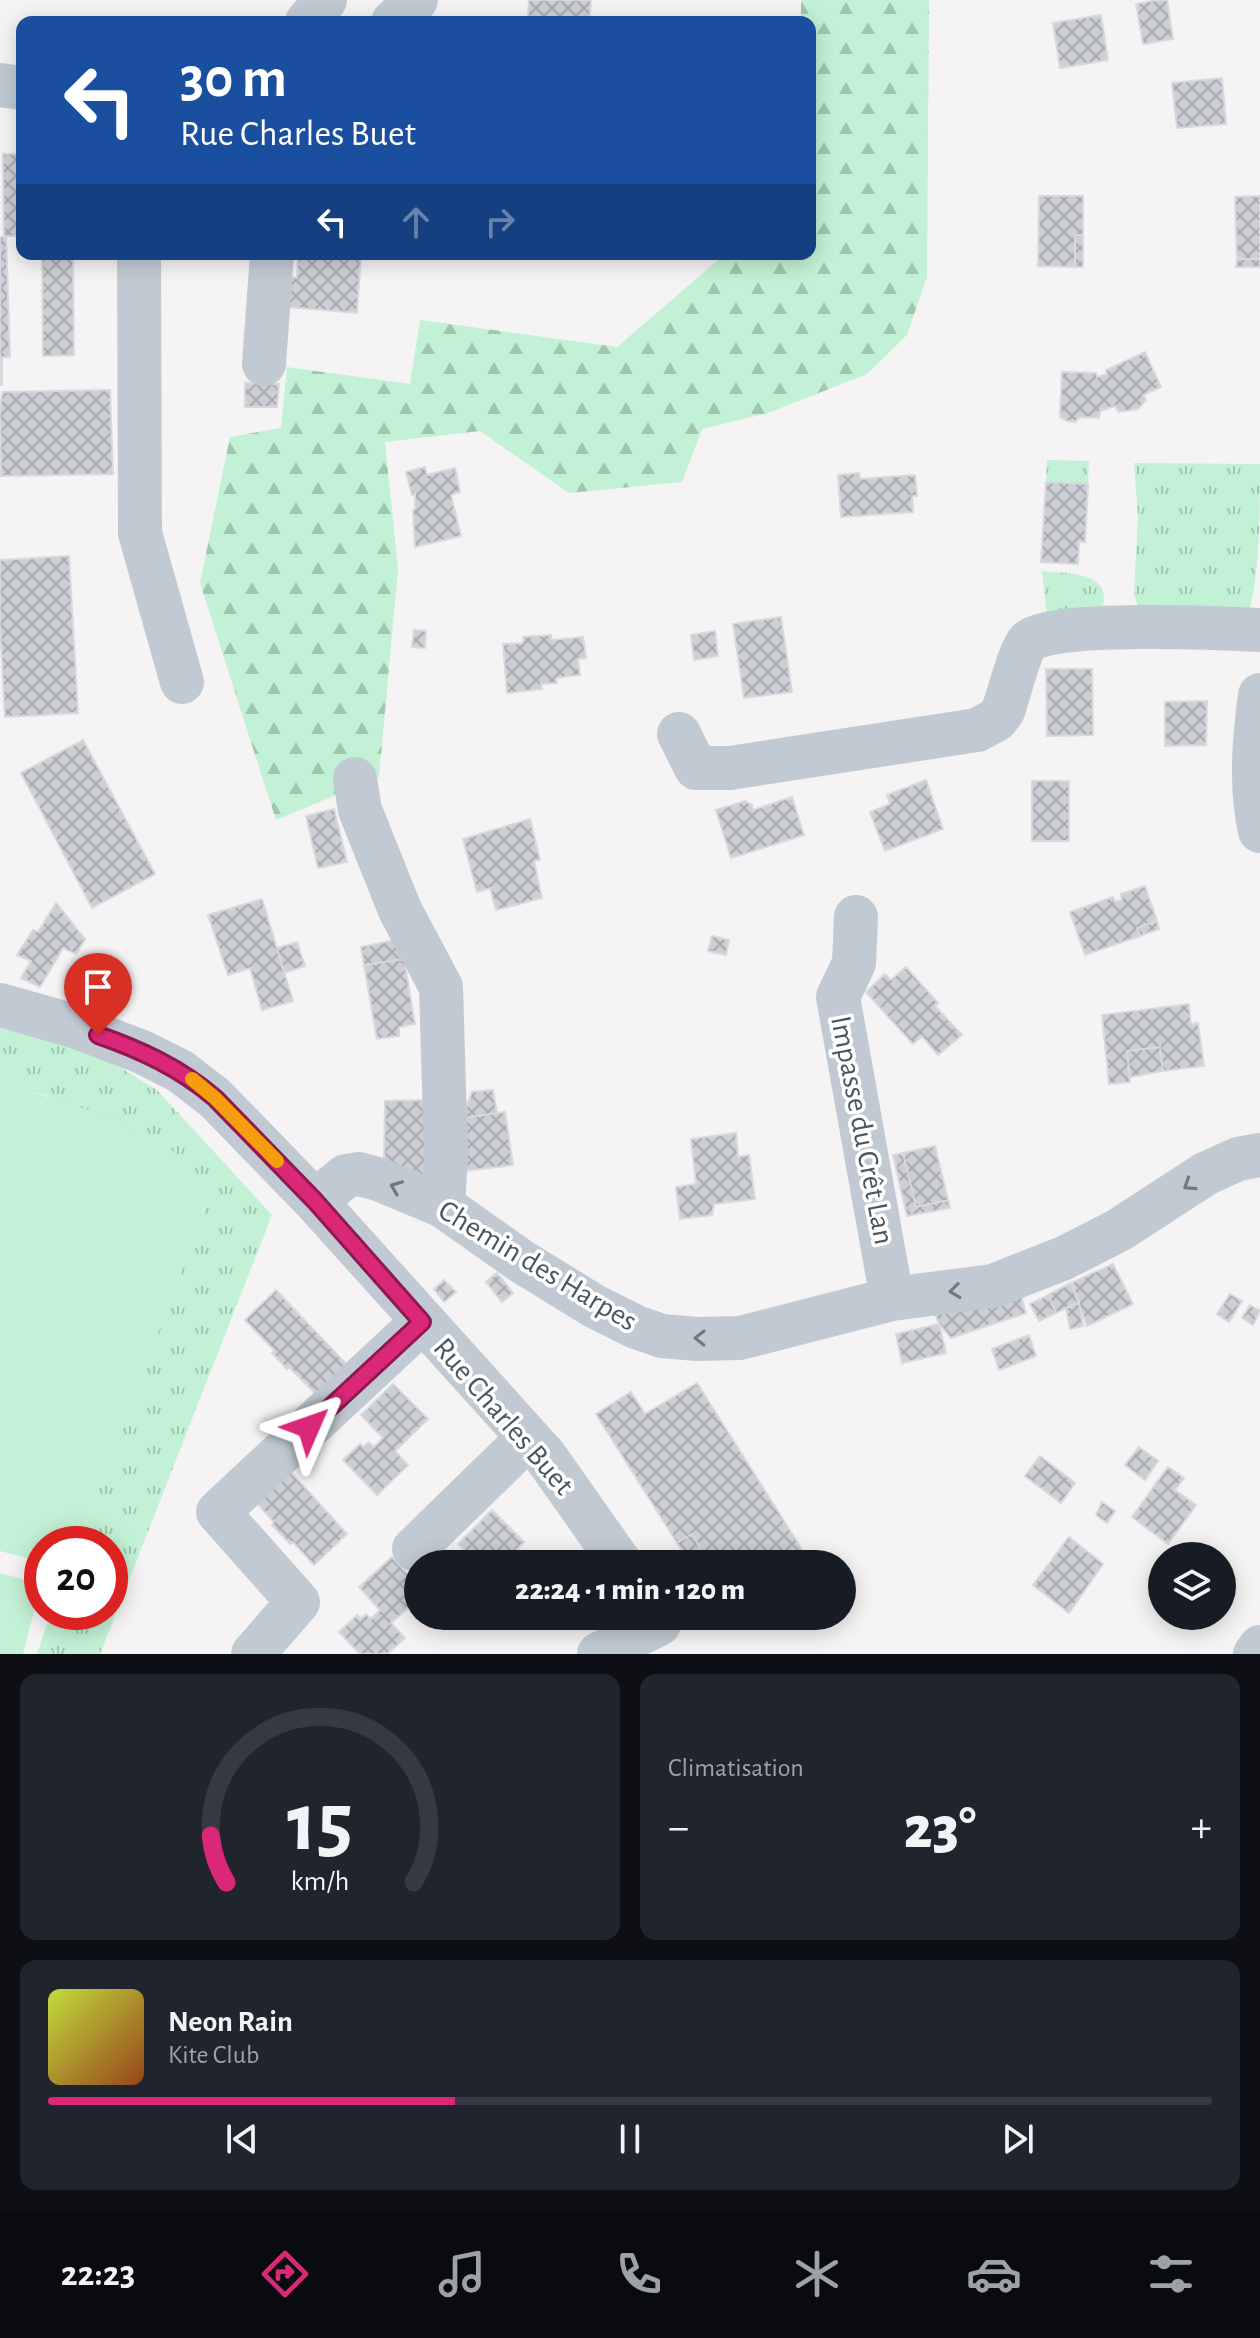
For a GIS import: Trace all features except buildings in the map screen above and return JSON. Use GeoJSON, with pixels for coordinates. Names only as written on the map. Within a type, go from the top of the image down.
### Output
{"type":"FeatureCollection","features":[{"type":"Feature","properties":{"kind":"street"},"geometry":{"type":"LineString","coordinates":[[312,16],[325,0]]}},
{"type":"Feature","properties":{"kind":"street"},"geometry":{"type":"LineString","coordinates":[[399,16],[416,0]]}},
{"type":"Feature","properties":{"kind":"street"},"geometry":{"type":"LineString","coordinates":[[139,260],[140,533],[182,682]]}},
{"type":"Feature","properties":{"kind":"street"},"geometry":{"type":"LineString","coordinates":[[264,364],[272,260]]}},
{"type":"Feature","properties":{"kind":"street"},"geometry":{"type":"LineString","coordinates":[[679,734],[696,768],[730,768],[977,730],[996,720],[1003,711],[1026,643],[1040,633],[1073,629],[1260,630]]}},
{"type":"Feature","properties":{"kind":"street"},"geometry":{"type":"LineString","coordinates":[[1260,695],[1254,742],[1260,831]]}},
{"type":"Feature","properties":{"kind":"street"},"geometry":{"type":"LineString","coordinates":[[355,779],[360,810],[400,910],[441,987],[446,1154],[443,1206]]}},
{"type":"Feature","properties":{"kind":"street","name":"Impasse du Crêt Lan"},"geometry":{"type":"LineString","coordinates":[[856,917],[854,963],[838,997],[892,1299]]}},
{"type":"Feature","properties":{"kind":"street"},"geometry":{"type":"LineString","coordinates":[[0,1005],[86,1030],[180,1071],[215,1098],[315,1201]]}},
{"type":"Feature","properties":{"kind":"street","name":"Chemin des Harpes"},"geometry":{"type":"LineString","coordinates":[[315,1201],[341,1178],[359,1174],[378,1179],[443,1206],[521,1261],[594,1306],[636,1327],[662,1336],[740,1338],[892,1299],[993,1286],[1064,1258],[1119,1230],[1205,1174],[1238,1159],[1260,1155]]}},
{"type":"Feature","properties":{"kind":"street","name":"Rue Charles Buet"},"geometry":{"type":"LineString","coordinates":[[315,1201],[545,1456],[611,1550]]}},
{"type":"Feature","properties":{"kind":"street"},"geometry":{"type":"LineString","coordinates":[[253,1654],[298,1602],[218,1512],[422,1322]]}},
{"type":"Feature","properties":{"kind":"street"},"geometry":{"type":"LineString","coordinates":[[414,1549],[528,1438]]}},
{"type":"Feature","properties":{"kind":"street"},"geometry":{"type":"LineString","coordinates":[[599,1654],[662,1631]]}},
{"type":"Feature","properties":{"kind":"street"},"geometry":{"type":"LineString","coordinates":[[1255,1654],[1260,1647]]}},
{"type":"Feature","properties":{"kind":"green space"},"geometry":{"type":"Polygon","coordinates":[[[801,0],[929,0],[927,277],[907,335],[867,374],[768,413],[702,429],[682,482],[569,493],[480,431],[385,442],[398,569],[379,777],[276,820],[200,583],[230,437],[281,428],[287,367],[410,384],[420,320],[617,347],[718,260],[816,260],[816,16],[801,16],[801,0]]]}},
{"type":"Feature","properties":{"kind":"green space"},"geometry":{"type":"Polygon","coordinates":[[[1047,460],[1089,461],[1088,484],[1046,482],[1047,460]]]}},
{"type":"Feature","properties":{"kind":"green space"},"geometry":{"type":"Polygon","coordinates":[[[1134,463],[1260,464],[1257,562],[1248,613],[1139,609],[1134,594],[1138,516],[1134,463]]]}},
{"type":"Feature","properties":{"kind":"green space"},"geometry":{"type":"Polygon","coordinates":[[[1042,571],[1076,574],[1095,581],[1104,597],[1102,609],[1047,617],[1042,571]]]}},
{"type":"Feature","properties":{"kind":"green space"},"geometry":{"type":"Polygon","coordinates":[[[0,1028],[98,1054],[157,1090],[272,1215],[128,1583],[128,1526],[85,1526],[210,1195],[48,1096],[0,1084],[0,1028]]]}},
{"type":"Feature","properties":{"kind":"green space"},"geometry":{"type":"Polygon","coordinates":[[[0,1084],[74,1105],[148,1136],[189,1164],[210,1195],[85,1526],[24,1526],[24,1557],[0,1551],[0,1084]]]}},
{"type":"Feature","properties":{"kind":"green space"},"geometry":{"type":"Polygon","coordinates":[[[0,1573],[24,1579],[24,1630],[29,1630],[23,1654],[0,1654],[0,1573]]]}},
{"type":"Feature","properties":{"kind":"green space"},"geometry":{"type":"Polygon","coordinates":[[[45,1630],[109,1630],[100,1654],[37,1654],[45,1630]]]}},
{"type":"Feature","properties":{"kind":"slow traffic"},"geometry":{"type":"LineString","coordinates":[[192,1079],[277,1161]]}},
{"type":"Feature","properties":{"kind":"route"},"geometry":{"type":"LineString","coordinates":[[98,1035],[162,1061],[215,1098],[315,1201],[422,1322],[309,1427]]}}]}
